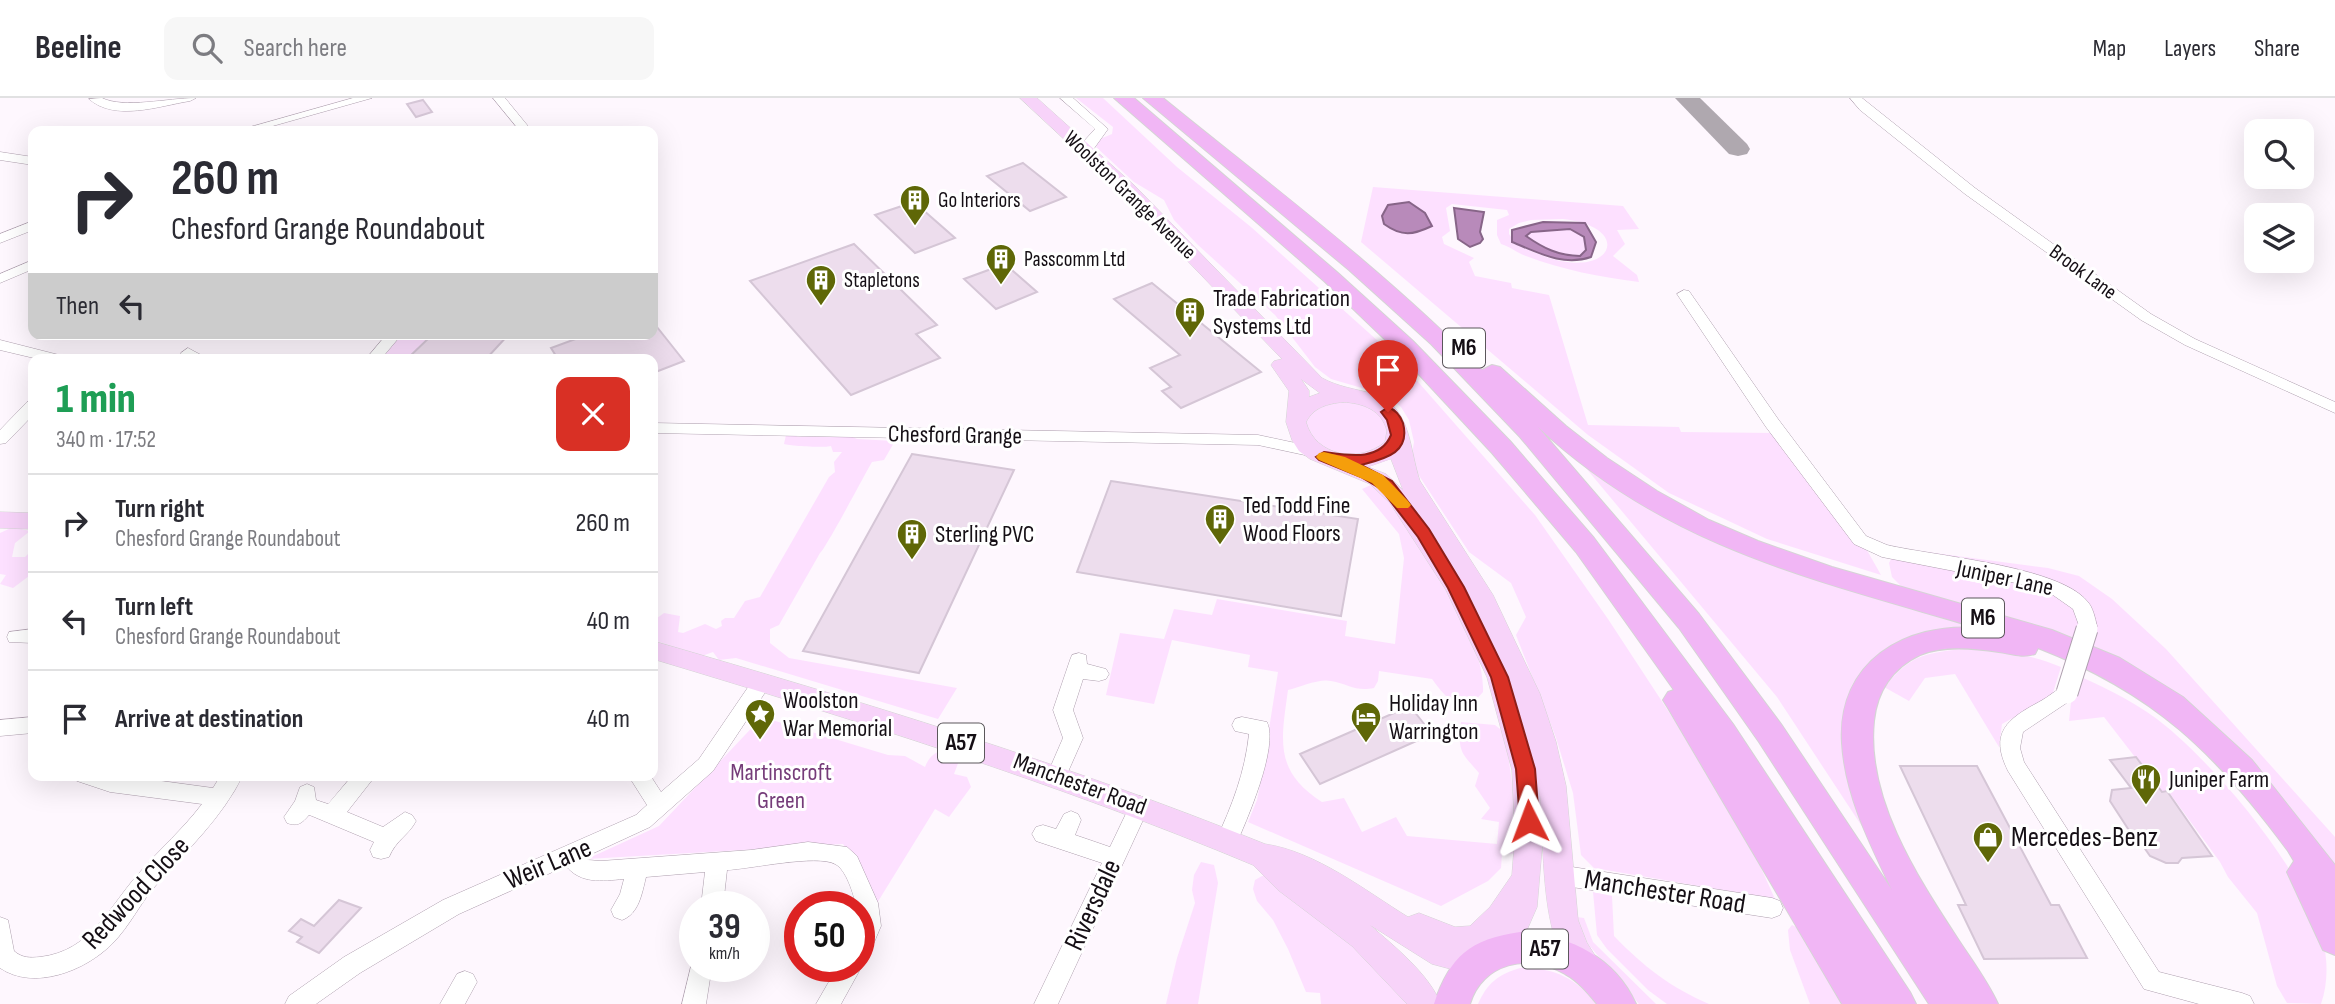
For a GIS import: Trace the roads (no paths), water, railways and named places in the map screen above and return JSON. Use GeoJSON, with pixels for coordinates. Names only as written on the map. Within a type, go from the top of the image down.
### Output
{"type":"FeatureCollection","features":[{"type":"Feature","properties":{"kind":"highway","name":"M6"},"geometry":{"type":"LineString","coordinates":[[1123,98],[1405,346],[1501,447],[1585,545],[1721,733],[1898,1004]]}},
{"type":"Feature","properties":{"kind":"highway","name":"M6"},"geometry":{"type":"LineString","coordinates":[[1152,98],[1356,265],[1439,339],[1528,431],[1689,621],[1770,733],[1949,1004]]}},
{"type":"Feature","properties":{"kind":"highway","name":"M6"},"geometry":{"type":"LineString","coordinates":[[1356,265],[1410,303],[1602,467],[1652,500],[1698,525],[1796,566],[1990,620],[2054,642],[2104,663],[2151,690],[2194,722],[2237,762],[2282,818],[2335,892]]}},
{"type":"Feature","properties":{"kind":"highway","name":"M6"},"geometry":{"type":"LineString","coordinates":[[1616,588],[1680,704],[1861,1004]]}},
{"type":"Feature","properties":{"kind":"highway","name":"M6"},"geometry":{"type":"LineString","coordinates":[[1980,1004],[1917,901],[1886,844],[1871,810],[1857,754],[1857,710],[1865,688],[1875,672],[1900,652],[1932,641],[1982,639],[2053,654],[2123,688],[2163,714],[2212,756],[2281,838],[2312,887],[2335,939]]}},
{"type":"Feature","properties":{"kind":"highway","name":"A57"},"geometry":{"type":"LineString","coordinates":[[1483,958],[1520,947],[1544,949],[1576,962],[1594,975],[1618,1004]]}},
{"type":"Feature","properties":{"kind":"highway"},"geometry":{"type":"LineString","coordinates":[[1451,1004],[1460,980],[1483,958]]}},
{"type":"Feature","properties":{"kind":"main road","name":"Woolston Grange Avenue"},"geometry":{"type":"LineString","coordinates":[[1014,98],[1164,242],[1290,375],[1299,391],[1297,420]]}},
{"type":"Feature","properties":{"kind":"main road","name":"Woolston Grange Avenue"},"geometry":{"type":"LineString","coordinates":[[1028,98],[1067,133],[1090,144],[1174,236],[1315,382],[1327,389],[1358,397]]}},
{"type":"Feature","properties":{"kind":"main road"},"geometry":{"type":"LineString","coordinates":[[1483,958],[1510,936],[1518,922],[1523,906],[1529,836],[1525,769],[1499,677],[1471,616],[1423,533],[1391,491],[1366,473],[1319,454],[1300,438],[1297,420],[1304,408],[1314,401],[1328,397],[1358,397],[1388,412],[1394,419],[1402,461],[1409,481],[1480,593],[1503,638],[1535,715],[1543,742],[1554,795],[1560,904],[1566,933],[1579,958],[1594,975]]}},
{"type":"Feature","properties":{"kind":"main road"},"geometry":{"type":"LineString","coordinates":[[1319,454],[1340,461],[1372,459],[1394,445],[1398,435]]}},
{"type":"Feature","properties":{"kind":"main road"},"geometry":{"type":"LineString","coordinates":[[0,520],[28,521]]}},
{"type":"Feature","properties":{"kind":"main road","name":"Manchester Road"},"geometry":{"type":"LineString","coordinates":[[658,651],[935,734],[1140,805],[1263,856],[1283,859],[1347,894],[1442,954],[1483,958]]}},
{"type":"Feature","properties":{"kind":"main road","name":"Manchester Road"},"geometry":{"type":"LineString","coordinates":[[1263,856],[1275,873],[1338,916],[1378,950],[1426,1004]]}},
{"type":"Feature","properties":{"kind":"main road"},"geometry":{"type":"LineString","coordinates":[[1347,894],[1371,898],[1444,939],[1466,941],[1493,928],[1525,876]]}},
{"type":"Feature","properties":{"kind":"street"},"geometry":{"type":"LineString","coordinates":[[92,100],[116,108],[148,100],[168,102],[190,98]]}},
{"type":"Feature","properties":{"kind":"street"},"geometry":{"type":"LineString","coordinates":[[262,126],[366,98]]}},
{"type":"Feature","properties":{"kind":"street"},"geometry":{"type":"LineString","coordinates":[[499,98],[518,126]]}},
{"type":"Feature","properties":{"kind":"street"},"geometry":{"type":"LineString","coordinates":[[1066,98],[1100,126],[1101,131],[1090,144]]}},
{"type":"Feature","properties":{"kind":"street","name":"Brook Lane"},"geometry":{"type":"LineString","coordinates":[[1856,98],[1864,108],[1970,191],[2146,317],[2190,342],[2335,408]]}},
{"type":"Feature","properties":{"kind":"street"},"geometry":{"type":"LineString","coordinates":[[0,156],[28,161]]}},
{"type":"Feature","properties":{"kind":"street"},"geometry":{"type":"LineString","coordinates":[[0,239],[28,227]]}},
{"type":"Feature","properties":{"kind":"street"},"geometry":{"type":"LineString","coordinates":[[0,279],[28,266]]}},
{"type":"Feature","properties":{"kind":"street","name":"Juniper Lane"},"geometry":{"type":"LineString","coordinates":[[1684,294],[1772,423],[1860,540],[1873,549],[1908,559],[2049,584],[2078,600],[2087,613],[2088,626],[2067,693],[2061,700],[2022,718],[2014,726],[2009,738],[2015,765],[2152,981],[2242,1004]]}},
{"type":"Feature","properties":{"kind":"street"},"geometry":{"type":"LineString","coordinates":[[377,354],[390,340]]}},
{"type":"Feature","properties":{"kind":"street"},"geometry":{"type":"LineString","coordinates":[[1,346],[36,354]]}},
{"type":"Feature","properties":{"kind":"street"},"geometry":{"type":"LineString","coordinates":[[0,439],[28,411]]}},
{"type":"Feature","properties":{"kind":"street","name":"Chesford Grange"},"geometry":{"type":"LineString","coordinates":[[1258,440],[1283,434],[1297,420]]}},
{"type":"Feature","properties":{"kind":"street","name":"Chesford Grange"},"geometry":{"type":"LineString","coordinates":[[658,428],[1258,440],[1319,454]]}},
{"type":"Feature","properties":{"kind":"street"},"geometry":{"type":"LineString","coordinates":[[1057,775],[1073,738],[1063,710],[1077,665],[1099,674]]}},
{"type":"Feature","properties":{"kind":"street","name":"Weir Lane"},"geometry":{"type":"LineString","coordinates":[[297,1004],[352,965],[452,907],[643,821],[683,787],[714,754],[762,682]]}},
{"type":"Feature","properties":{"kind":"street"},"geometry":{"type":"LineString","coordinates":[[0,728],[28,725]]}},
{"type":"Feature","properties":{"kind":"street"},"geometry":{"type":"LineString","coordinates":[[1227,840],[1249,792],[1257,763],[1260,728],[1242,725]]}},
{"type":"Feature","properties":{"kind":"street"},"geometry":{"type":"LineString","coordinates":[[104,781],[218,797]]}},
{"type":"Feature","properties":{"kind":"street","name":"Redwood Close"},"geometry":{"type":"LineString","coordinates":[[0,927],[4,954],[8,961],[16,965],[41,968],[79,955],[111,930],[143,884],[186,841],[229,781]]}},
{"type":"Feature","properties":{"kind":"street"},"geometry":{"type":"LineString","coordinates":[[332,814],[361,781]]}},
{"type":"Feature","properties":{"kind":"street"},"geometry":{"type":"LineString","coordinates":[[642,781],[659,806]]}},
{"type":"Feature","properties":{"kind":"street"},"geometry":{"type":"LineString","coordinates":[[302,805],[332,814],[383,843],[405,821]]}},
{"type":"Feature","properties":{"kind":"street","name":"Riversdale"},"geometry":{"type":"LineString","coordinates":[[1046,1004],[1140,805]]}},
{"type":"Feature","properties":{"kind":"street"},"geometry":{"type":"LineString","coordinates":[[1059,831],[1115,858]]}},
{"type":"Feature","properties":{"kind":"street"},"geometry":{"type":"LineString","coordinates":[[569,855],[582,870],[717,861],[808,851],[839,855],[849,863],[861,891]]}},
{"type":"Feature","properties":{"kind":"street"},"geometry":{"type":"LineString","coordinates":[[714,891],[717,861]]}},
{"type":"Feature","properties":{"kind":"street"},"geometry":{"type":"LineString","coordinates":[[622,910],[630,898],[637,867]]}},
{"type":"Feature","properties":{"kind":"street","name":"Manchester Road"},"geometry":{"type":"LineString","coordinates":[[1559,875],[1772,908]]}},
{"type":"Feature","properties":{"kind":"street"},"geometry":{"type":"LineString","coordinates":[[452,1004],[465,982]]}},
{"type":"Feature","properties":{"kind":"street"},"geometry":{"type":"LineString","coordinates":[[694,1004],[698,982]]}},
{"type":"Feature","properties":{"kind":"street"},"geometry":{"type":"LineString","coordinates":[[828,1004],[841,982]]}},
{"type":"Feature","properties":{"kind":"place","name":"Go Interiors"},"geometry":{"type":"Point","coordinates":[915,227]}},
{"type":"Feature","properties":{"kind":"place","name":"Passcomm Ltd"},"geometry":{"type":"Point","coordinates":[1001,286]}},
{"type":"Feature","properties":{"kind":"place","name":"Stapletons"},"geometry":{"type":"Point","coordinates":[821,307]}},
{"type":"Feature","properties":{"kind":"place","name":"Trade Fabrication Systems Ltd"},"geometry":{"type":"Point","coordinates":[1190,339]}},
{"type":"Feature","properties":{"kind":"place","name":"Ted Todd Fine Wood Floors"},"geometry":{"type":"Point","coordinates":[1220,546]}},
{"type":"Feature","properties":{"kind":"place","name":"Sterling PVC"},"geometry":{"type":"Point","coordinates":[912,561]}},
{"type":"Feature","properties":{"kind":"place","name":"Woolston War Memorial"},"geometry":{"type":"Point","coordinates":[760,741]}},
{"type":"Feature","properties":{"kind":"place","name":"Holiday Inn Warrington"},"geometry":{"type":"Point","coordinates":[1366,744]}},
{"type":"Feature","properties":{"kind":"place","name":"Juniper Farm"},"geometry":{"type":"Point","coordinates":[2146,806]}},
{"type":"Feature","properties":{"kind":"place","name":"Mercedes-Benz"},"geometry":{"type":"Point","coordinates":[1988,864]}},
{"type":"Feature","properties":{"kind":"park label","name":"Martinscroft Green"},"geometry":{"type":"Point","coordinates":[781,786]}}]}
